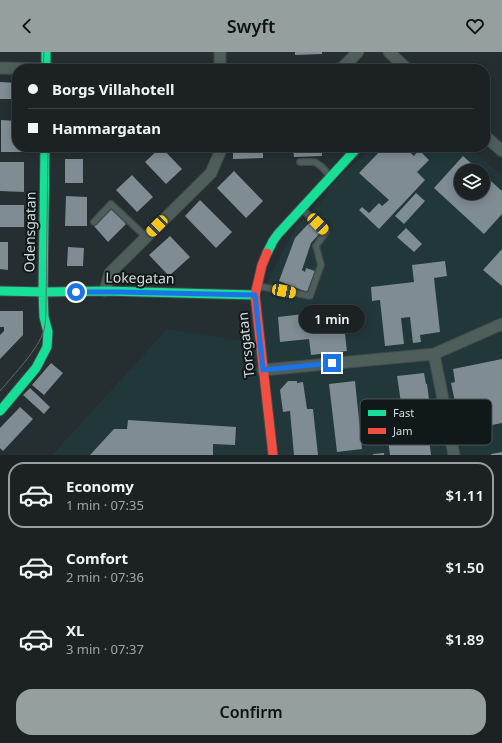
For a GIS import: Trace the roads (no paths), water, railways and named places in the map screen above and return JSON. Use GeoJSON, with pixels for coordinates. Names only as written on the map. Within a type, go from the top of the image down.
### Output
{"type":"FeatureCollection","features":[{"type":"Feature","properties":{"kind":"street"},"geometry":{"type":"LineString","coordinates":[[43,64],[46,52]]}},
{"type":"Feature","properties":{"kind":"street"},"geometry":{"type":"LineString","coordinates":[[220,52],[220,64]]}},
{"type":"Feature","properties":{"kind":"street"},"geometry":{"type":"LineString","coordinates":[[346,64],[358,52]]}},
{"type":"Feature","properties":{"kind":"street"},"geometry":{"type":"LineString","coordinates":[[389,52],[402,64]]}},
{"type":"Feature","properties":{"kind":"street"},"geometry":{"type":"LineString","coordinates":[[0,68],[12,68]]}},
{"type":"Feature","properties":{"kind":"street"},"geometry":{"type":"LineString","coordinates":[[490,140],[502,151]]}},
{"type":"Feature","properties":{"kind":"street","name":"Odensgatan"},"geometry":{"type":"LineString","coordinates":[[0,411],[22,384],[40,340],[44,317],[39,289],[45,152]]}},
{"type":"Feature","properties":{"kind":"street"},"geometry":{"type":"LineString","coordinates":[[105,291],[110,273],[211,173],[220,152]]}},
{"type":"Feature","properties":{"kind":"street","name":"Torsgatan"},"geometry":{"type":"LineString","coordinates":[[273,455],[263,370],[256,290],[262,265],[273,241],[354,152]]}},
{"type":"Feature","properties":{"kind":"street","name":"Lokegatan"},"geometry":{"type":"LineString","coordinates":[[0,291],[39,289],[105,291],[256,290]]}},
{"type":"Feature","properties":{"kind":"street"},"geometry":{"type":"LineString","coordinates":[[263,370],[434,354],[502,324]]}},
{"type":"Feature","properties":{"kind":"street"},"geometry":{"type":"LineString","coordinates":[[434,354],[443,399]]}},
{"type":"Feature","properties":{"kind":"street"},"geometry":{"type":"LineString","coordinates":[[452,445],[454,455]]}},
{"type":"Feature","properties":{"kind":"lane"},"geometry":{"type":"LineString","coordinates":[[300,162],[315,162],[331,177]]}},
{"type":"Feature","properties":{"kind":"lane"},"geometry":{"type":"LineString","coordinates":[[94,222],[111,204],[146,237]]}},
{"type":"Feature","properties":{"kind":"lane"},"geometry":{"type":"LineString","coordinates":[[256,290],[310,296],[321,265],[316,246],[326,232],[302,208]]}},
{"type":"Feature","properties":{"kind":"tram line"},"geometry":{"type":"LineString","coordinates":[[43,64],[44,52]]}},
{"type":"Feature","properties":{"kind":"tram line"},"geometry":{"type":"LineString","coordinates":[[0,391],[37,346],[45,327],[48,152]]}}]}
